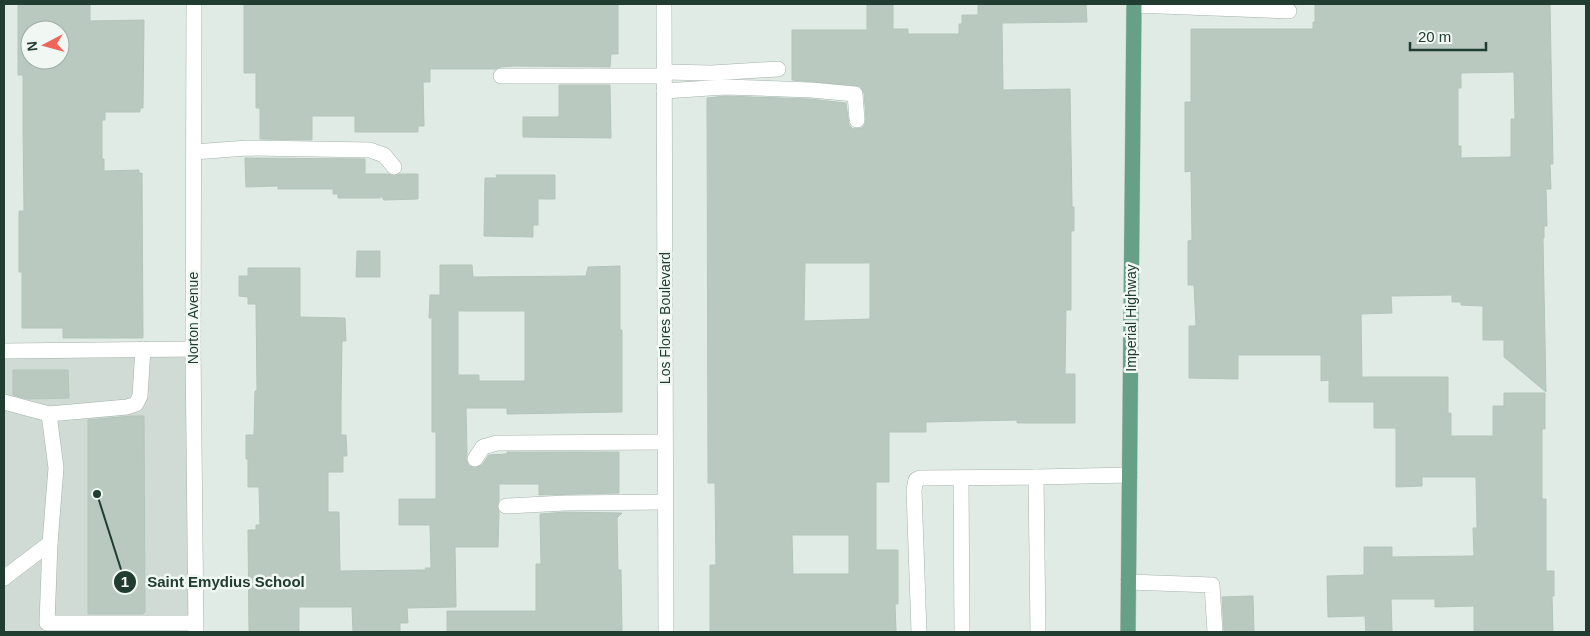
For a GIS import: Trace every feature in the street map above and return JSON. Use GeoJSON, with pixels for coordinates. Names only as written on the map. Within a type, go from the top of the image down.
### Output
{"type":"FeatureCollection","features":[{"type":"Feature","properties":{"kind":"main road","name":"Imperial Highway"},"geometry":{"type":"LineString","coordinates":[[1128,632],[1134,4]]}},
{"type":"Feature","properties":{"kind":"street","name":"Norton Avenue"},"geometry":{"type":"LineString","coordinates":[[194,4],[193,349],[196,628]]}},
{"type":"Feature","properties":{"kind":"street","name":"Los Flores Boulevard"},"geometry":{"type":"LineString","coordinates":[[664,4],[666,632]]}},
{"type":"Feature","properties":{"kind":"street"},"geometry":{"type":"LineString","coordinates":[[1134,4],[1289,11]]}},
{"type":"Feature","properties":{"kind":"street"},"geometry":{"type":"LineString","coordinates":[[664,80],[712,73],[778,69]]}},
{"type":"Feature","properties":{"kind":"street"},"geometry":{"type":"LineString","coordinates":[[501,76],[664,80],[726,87],[811,90],[855,94],[857,120]]}},
{"type":"Feature","properties":{"kind":"street"},"geometry":{"type":"LineString","coordinates":[[194,152],[247,148],[370,150],[384,155],[394,167]]}},
{"type":"Feature","properties":{"kind":"street"},"geometry":{"type":"LineString","coordinates":[[4,402],[49,414],[136,404],[140,396],[143,349]]}},
{"type":"Feature","properties":{"kind":"street"},"geometry":{"type":"LineString","coordinates":[[4,351],[193,349]]}},
{"type":"Feature","properties":{"kind":"street"},"geometry":{"type":"LineString","coordinates":[[49,414],[56,468],[50,543],[47,623],[196,628]]}},
{"type":"Feature","properties":{"kind":"street"},"geometry":{"type":"LineString","coordinates":[[476,459],[483,447],[497,443],[665,442]]}},
{"type":"Feature","properties":{"kind":"street"},"geometry":{"type":"LineString","coordinates":[[919,632],[914,484],[920,478],[1130,475]]}},
{"type":"Feature","properties":{"kind":"street"},"geometry":{"type":"LineString","coordinates":[[1036,477],[1038,632]]}},
{"type":"Feature","properties":{"kind":"street"},"geometry":{"type":"LineString","coordinates":[[961,478],[962,632]]}},
{"type":"Feature","properties":{"kind":"street"},"geometry":{"type":"LineString","coordinates":[[506,506],[565,502],[665,502]]}},
{"type":"Feature","properties":{"kind":"street"},"geometry":{"type":"LineString","coordinates":[[4,578],[50,543]]}},
{"type":"Feature","properties":{"kind":"street"},"geometry":{"type":"LineString","coordinates":[[1128,582],[1212,585],[1215,632]]}},
{"type":"Feature","properties":{"kind":"shaded area"},"geometry":{"type":"Polygon","coordinates":[[[188,354],[192,632],[4,632],[4,355],[188,354]]]}},
{"type":"Feature","properties":{"kind":"building"},"geometry":{"type":"Polygon","coordinates":[[[18,4],[90,4],[90,21],[144,20],[143,108],[140,108],[140,112],[105,112],[105,120],[102,120],[102,159],[104,159],[104,171],[139,170],[139,173],[142,173],[143,338],[63,338],[63,328],[22,328],[22,272],[19,272],[19,211],[24,211],[23,75],[18,75],[18,4]]]}},
{"type":"Feature","properties":{"kind":"building"},"geometry":{"type":"Polygon","coordinates":[[[244,4],[618,4],[618,54],[611,54],[610,67],[514,66],[495,69],[430,69],[430,82],[423,82],[424,126],[418,126],[418,132],[355,132],[355,116],[312,116],[312,140],[260,139],[260,108],[256,108],[256,73],[244,73],[244,4]]]}},
{"type":"Feature","properties":{"kind":"building"},"geometry":{"type":"Polygon","coordinates":[[[867,4],[893,4],[893,29],[908,29],[908,34],[959,34],[959,24],[962,24],[962,15],[978,15],[978,4],[1086,4],[1087,22],[1002,23],[1003,90],[1070,89],[1074,231],[1071,231],[1071,310],[1066,310],[1065,374],[1075,374],[1075,423],[1017,423],[1017,420],[926,422],[926,432],[889,432],[889,482],[876,482],[876,550],[898,550],[898,604],[895,604],[896,632],[710,632],[710,565],[716,565],[715,483],[708,483],[707,98],[725,96],[810,99],[846,103],[849,125],[853,129],[862,128],[866,119],[864,93],[860,86],[792,80],[792,30],[867,30],[867,4]],[[805,263],[804,321],[870,319],[870,263],[805,263]],[[792,535],[793,574],[849,574],[849,535],[792,535]]]}},
{"type":"Feature","properties":{"kind":"building"},"geometry":{"type":"Polygon","coordinates":[[[1315,4],[1550,4],[1553,164],[1550,164],[1551,189],[1546,189],[1547,226],[1544,226],[1543,238],[1546,392],[1504,357],[1504,340],[1483,340],[1483,306],[1461,305],[1461,302],[1452,302],[1452,295],[1391,296],[1392,313],[1361,314],[1362,377],[1448,377],[1448,413],[1451,413],[1451,436],[1493,436],[1493,406],[1504,406],[1504,393],[1545,393],[1545,429],[1542,429],[1542,499],[1546,499],[1546,571],[1554,571],[1554,596],[1552,596],[1553,632],[1474,632],[1474,606],[1435,607],[1435,599],[1391,599],[1392,632],[1366,632],[1365,616],[1328,617],[1327,576],[1364,575],[1364,547],[1392,547],[1392,557],[1474,556],[1473,528],[1477,528],[1476,477],[1422,477],[1422,486],[1396,487],[1396,428],[1374,428],[1374,402],[1329,402],[1329,380],[1321,381],[1321,355],[1238,355],[1238,379],[1189,378],[1189,326],[1196,326],[1194,285],[1188,285],[1188,241],[1192,240],[1191,171],[1185,172],[1185,102],[1191,102],[1191,29],[1313,29],[1313,22],[1315,22],[1315,4]],[[1514,72],[1461,73],[1461,88],[1458,88],[1458,146],[1461,146],[1461,158],[1511,157],[1511,119],[1515,119],[1514,72]]]}},
{"type":"Feature","properties":{"kind":"building"},"geometry":{"type":"Polygon","coordinates":[[[559,85],[610,85],[611,138],[523,137],[523,117],[559,117],[559,85]]]}},
{"type":"Feature","properties":{"kind":"building"},"geometry":{"type":"Polygon","coordinates":[[[245,158],[365,159],[365,174],[388,174],[395,176],[400,174],[418,174],[418,199],[384,200],[380,195],[380,198],[338,198],[338,194],[333,194],[333,189],[278,189],[278,186],[246,187],[245,158]]]}},
{"type":"Feature","properties":{"kind":"building"},"geometry":{"type":"Polygon","coordinates":[[[496,175],[555,175],[555,199],[538,199],[538,225],[533,225],[533,237],[484,236],[485,178],[497,178],[496,175]]]}},
{"type":"Feature","properties":{"kind":"building"},"geometry":{"type":"Polygon","coordinates":[[[357,251],[380,251],[380,277],[356,277],[357,251]]]}},
{"type":"Feature","properties":{"kind":"building"},"geometry":{"type":"Polygon","coordinates":[[[440,265],[472,265],[473,277],[586,276],[588,267],[620,266],[622,412],[507,414],[507,408],[466,408],[466,459],[469,466],[475,468],[482,465],[489,455],[507,454],[507,452],[619,452],[619,493],[539,495],[539,484],[499,484],[497,506],[499,512],[498,547],[455,547],[456,607],[407,608],[408,623],[400,623],[400,632],[353,632],[352,607],[299,607],[299,632],[249,632],[248,530],[256,530],[256,525],[260,525],[259,487],[248,487],[248,459],[246,459],[246,435],[254,435],[255,391],[257,391],[256,304],[248,304],[248,297],[239,296],[239,276],[248,276],[248,268],[300,268],[300,317],[345,318],[346,341],[342,341],[341,435],[346,435],[347,456],[343,456],[343,472],[328,472],[328,512],[339,512],[340,571],[426,570],[425,568],[431,568],[430,525],[399,525],[399,499],[436,499],[436,432],[432,432],[432,318],[429,318],[430,295],[440,295],[440,265]],[[458,311],[458,375],[479,375],[479,381],[525,381],[525,311],[458,311]]]}},
{"type":"Feature","properties":{"kind":"building"},"geometry":{"type":"Polygon","coordinates":[[[13,370],[68,370],[69,398],[28,399],[13,395],[13,370]]]}},
{"type":"Feature","properties":{"kind":"building"},"geometry":{"type":"Polygon","coordinates":[[[144,416],[145,612],[143,614],[88,614],[88,420],[144,416]]]}},
{"type":"Feature","properties":{"kind":"building"},"geometry":{"type":"Polygon","coordinates":[[[565,512],[622,513],[617,518],[618,570],[621,570],[622,632],[447,632],[447,611],[536,611],[536,564],[541,564],[540,514],[565,512]]]}},
{"type":"Feature","properties":{"kind":"building"},"geometry":{"type":"Polygon","coordinates":[[[1253,596],[1254,632],[1224,632],[1222,597],[1253,596]]]}},
{"type":"Feature","properties":{"kind":"place","name":"Saint Emydius School"},"geometry":{"type":"Point","coordinates":[97,494]}}]}
